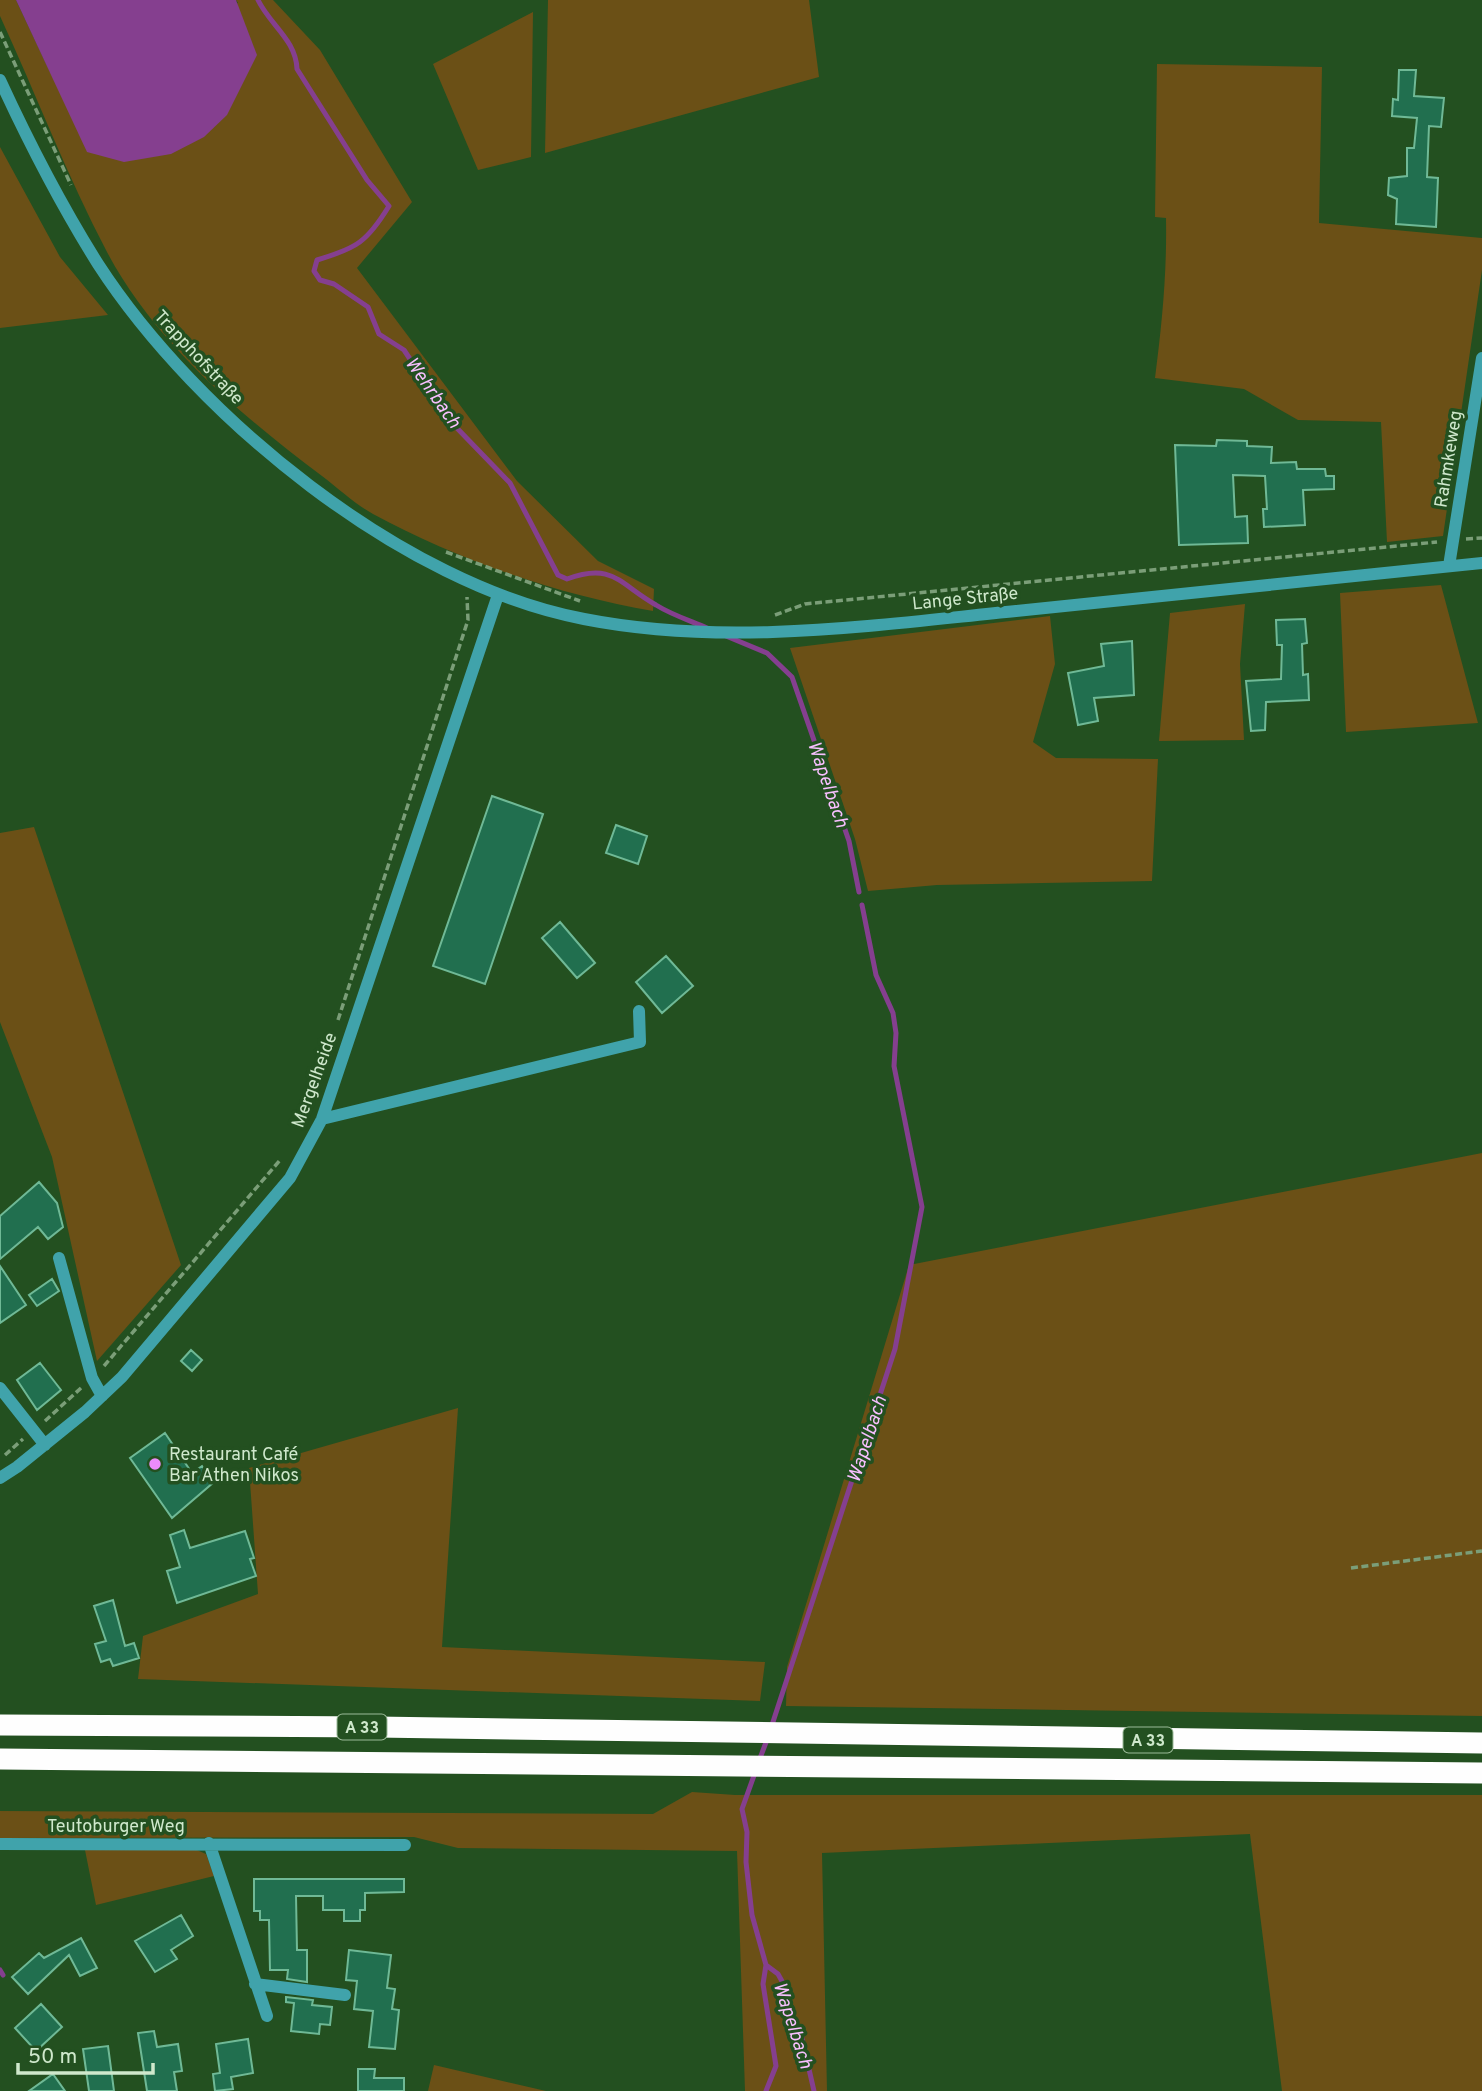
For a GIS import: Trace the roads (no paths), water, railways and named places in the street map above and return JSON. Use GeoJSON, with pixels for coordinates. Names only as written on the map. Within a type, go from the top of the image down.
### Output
{"type":"FeatureCollection","features":[{"type":"Feature","properties":{"kind":"highway","name":"A 33"},"geometry":{"type":"LineString","coordinates":[[0,1725],[1482,1743]]}},
{"type":"Feature","properties":{"kind":"highway","name":"A 33"},"geometry":{"type":"LineString","coordinates":[[0,1759],[1482,1773]]}},
{"type":"Feature","properties":{"kind":"street","name":"Trapphofstraße"},"geometry":{"type":"LineString","coordinates":[[0,80],[49,181],[100,266],[181,367],[261,446],[364,524],[458,578]]}},
{"type":"Feature","properties":{"kind":"street","name":"Rahmkeweg"},"geometry":{"type":"LineString","coordinates":[[1449,566],[1482,358]]}},
{"type":"Feature","properties":{"kind":"street","name":"Lange Straße"},"geometry":{"type":"LineString","coordinates":[[458,578],[498,595],[583,619],[672,629],[788,631],[1482,563]]}},
{"type":"Feature","properties":{"kind":"street","name":"Mergelheide"},"geometry":{"type":"LineString","coordinates":[[0,1478],[45,1445],[122,1377],[290,1178],[322,1119],[498,595]]}},
{"type":"Feature","properties":{"kind":"street"},"geometry":{"type":"LineString","coordinates":[[322,1119],[639,1042],[639,1011]]}},
{"type":"Feature","properties":{"kind":"street"},"geometry":{"type":"LineString","coordinates":[[59,1258],[92,1378],[102,1396]]}},
{"type":"Feature","properties":{"kind":"street"},"geometry":{"type":"LineString","coordinates":[[0,1388],[45,1445]]}},
{"type":"Feature","properties":{"kind":"street"},"geometry":{"type":"LineString","coordinates":[[209,1843],[405,1845]]}},
{"type":"Feature","properties":{"kind":"street","name":"Teutoburger Weg"},"geometry":{"type":"LineString","coordinates":[[0,1844],[209,1843],[267,2016]]}},
{"type":"Feature","properties":{"kind":"street"},"geometry":{"type":"LineString","coordinates":[[255,1984],[345,1995]]}},
{"type":"Feature","properties":{"kind":"waterway","name":"Wehrbach"},"geometry":{"type":"LineString","coordinates":[[258,0],[287,41],[296,59],[297,69],[367,180],[389,206],[374,228],[360,242],[342,252],[317,260],[314,271],[320,280],[334,284],[368,307],[379,334],[404,350],[453,424],[510,483],[558,575],[567,579],[583,574],[606,574],[662,609],[707,628]]}},
{"type":"Feature","properties":{"kind":"waterway","name":"Wapelbach"},"geometry":{"type":"LineString","coordinates":[[726,636],[767,653],[792,677],[849,841],[859,892]]}},
{"type":"Feature","properties":{"kind":"waterway","name":"Wapelbach"},"geometry":{"type":"LineString","coordinates":[[771,1728],[895,1349],[922,1207],[894,1066],[896,1033],[893,1013],[876,975],[862,905]]}},
{"type":"Feature","properties":{"kind":"waterway","name":"Wapelbach"},"geometry":{"type":"LineString","coordinates":[[759,1761],[768,1737]]}},
{"type":"Feature","properties":{"kind":"waterway","name":"Wapelbach"},"geometry":{"type":"LineString","coordinates":[[756,1770],[742,1809],[747,1832],[746,1862],[752,1915],[766,1965],[763,1984],[776,2066],[766,2091]]}},
{"type":"Feature","properties":{"kind":"waterway","name":"Wapelbach"},"geometry":{"type":"LineString","coordinates":[[766,1965],[778,1974],[788,1992],[789,2010],[801,2034],[814,2091]]}},
{"type":"Feature","properties":{"kind":"waterway"},"geometry":{"type":"LineString","coordinates":[[0,1970],[3,1975]]}},
{"type":"Feature","properties":{"kind":"place","name":"Restaurant Café Bar Athen Nikos"},"geometry":{"type":"Point","coordinates":[155,1464]}}]}
